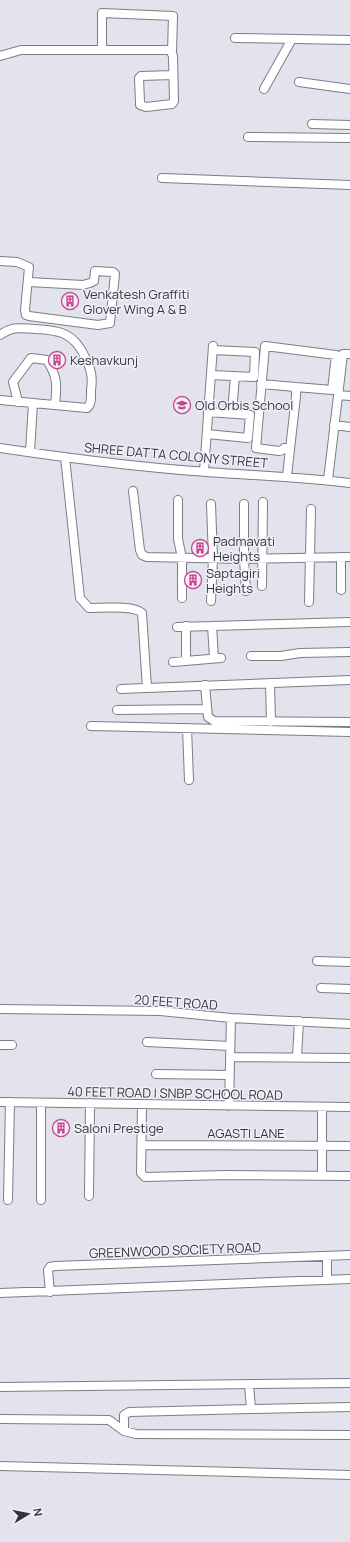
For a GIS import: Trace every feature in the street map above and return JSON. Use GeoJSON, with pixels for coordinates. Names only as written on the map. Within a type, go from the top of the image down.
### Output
{"type":"FeatureCollection","features":[{"type":"Feature","properties":{"kind":"street"},"geometry":{"type":"LineString","coordinates":[[102,50],[102,13],[174,16],[172,52],[173,75],[172,104],[146,107],[140,105],[139,78],[141,76],[173,75]]}},
{"type":"Feature","properties":{"kind":"street"},"geometry":{"type":"LineString","coordinates":[[235,38],[350,40]]}},
{"type":"Feature","properties":{"kind":"street"},"geometry":{"type":"LineString","coordinates":[[264,89],[292,40]]}},
{"type":"Feature","properties":{"kind":"street"},"geometry":{"type":"LineString","coordinates":[[0,56],[21,50],[166,49],[172,52]]}},
{"type":"Feature","properties":{"kind":"street"},"geometry":{"type":"LineString","coordinates":[[299,82],[350,89]]}},
{"type":"Feature","properties":{"kind":"street"},"geometry":{"type":"LineString","coordinates":[[312,124],[350,125]]}},
{"type":"Feature","properties":{"kind":"street"},"geometry":{"type":"LineString","coordinates":[[248,137],[350,138]]}},
{"type":"Feature","properties":{"kind":"street"},"geometry":{"type":"LineString","coordinates":[[162,178],[350,185]]}},
{"type":"Feature","properties":{"kind":"street"},"geometry":{"type":"LineString","coordinates":[[0,260],[17,262],[29,267],[29,282],[25,310],[26,314],[29,316],[98,325],[110,323],[115,274],[113,272],[95,271],[94,281],[83,285],[29,282]]}},
{"type":"Feature","properties":{"kind":"street"},"geometry":{"type":"LineString","coordinates":[[0,335],[10,328],[50,330],[73,338],[79,344],[93,376],[89,406],[84,409],[0,400]]}},
{"type":"Feature","properties":{"kind":"street"},"geometry":{"type":"LineString","coordinates":[[261,384],[332,390],[336,355],[265,346],[261,384],[256,448],[280,451],[284,448],[290,449]]}},
{"type":"Feature","properties":{"kind":"street"},"geometry":{"type":"LineString","coordinates":[[204,472],[208,412],[213,348],[255,352],[254,377],[211,374]]}},
{"type":"Feature","properties":{"kind":"street"},"geometry":{"type":"LineString","coordinates":[[328,480],[343,354],[350,354]]}},
{"type":"Feature","properties":{"kind":"street"},"geometry":{"type":"LineString","coordinates":[[18,402],[13,382],[31,358],[47,360],[51,367],[58,386],[55,406]]}},
{"type":"Feature","properties":{"kind":"street"},"geometry":{"type":"LineString","coordinates":[[232,413],[235,376]]}},
{"type":"Feature","properties":{"kind":"street"},"geometry":{"type":"LineString","coordinates":[[287,476],[296,387]]}},
{"type":"Feature","properties":{"kind":"street"},"geometry":{"type":"LineString","coordinates":[[338,395],[350,396]]}},
{"type":"Feature","properties":{"kind":"street"},"geometry":{"type":"LineString","coordinates":[[30,452],[34,403]]}},
{"type":"Feature","properties":{"kind":"street"},"geometry":{"type":"LineString","coordinates":[[207,434],[248,438],[250,415],[208,412]]}},
{"type":"Feature","properties":{"kind":"street"},"geometry":{"type":"LineString","coordinates":[[334,425],[350,427]]}},
{"type":"Feature","properties":{"kind":"street","name":"SHREE DATTA COLONY STREET"},"geometry":{"type":"LineString","coordinates":[[0,448],[65,457],[204,472],[287,476],[350,483]]}},
{"type":"Feature","properties":{"kind":"street"},"geometry":{"type":"LineString","coordinates":[[65,457],[80,598],[89,608],[131,609],[139,610],[142,613],[147,688]]}},
{"type":"Feature","properties":{"kind":"street"},"geometry":{"type":"LineString","coordinates":[[133,491],[142,555],[146,557],[244,559],[261,557],[350,557]]}},
{"type":"Feature","properties":{"kind":"street"},"geometry":{"type":"LineString","coordinates":[[178,500],[178,539],[182,558],[182,598]]}},
{"type":"Feature","properties":{"kind":"street"},"geometry":{"type":"LineString","coordinates":[[262,586],[261,557],[263,502]]}},
{"type":"Feature","properties":{"kind":"street"},"geometry":{"type":"LineString","coordinates":[[211,504],[213,558],[211,601]]}},
{"type":"Feature","properties":{"kind":"street"},"geometry":{"type":"LineString","coordinates":[[244,504],[244,559],[246,590]]}},
{"type":"Feature","properties":{"kind":"street"},"geometry":{"type":"LineString","coordinates":[[309,602],[311,510]]}},
{"type":"Feature","properties":{"kind":"street"},"geometry":{"type":"LineString","coordinates":[[341,557],[341,590]]}},
{"type":"Feature","properties":{"kind":"street"},"geometry":{"type":"LineString","coordinates":[[177,627],[350,622]]}},
{"type":"Feature","properties":{"kind":"street"},"geometry":{"type":"LineString","coordinates":[[186,626],[186,660]]}},
{"type":"Feature","properties":{"kind":"street"},"geometry":{"type":"LineString","coordinates":[[173,662],[217,658],[212,626]]}},
{"type":"Feature","properties":{"kind":"street"},"geometry":{"type":"LineString","coordinates":[[251,656],[281,656],[300,653],[350,652]]}},
{"type":"Feature","properties":{"kind":"street"},"geometry":{"type":"LineString","coordinates":[[121,689],[350,680]]}},
{"type":"Feature","properties":{"kind":"street"},"geometry":{"type":"LineString","coordinates":[[270,683],[271,722]]}},
{"type":"Feature","properties":{"kind":"street"},"geometry":{"type":"LineString","coordinates":[[205,685],[206,709],[208,717],[214,721],[350,722]]}},
{"type":"Feature","properties":{"kind":"street"},"geometry":{"type":"LineString","coordinates":[[117,710],[206,709]]}},
{"type":"Feature","properties":{"kind":"street"},"geometry":{"type":"LineString","coordinates":[[91,726],[350,732]]}},
{"type":"Feature","properties":{"kind":"street"},"geometry":{"type":"LineString","coordinates":[[187,728],[189,780]]}},
{"type":"Feature","properties":{"kind":"street"},"geometry":{"type":"LineString","coordinates":[[317,961],[350,962]]}},
{"type":"Feature","properties":{"kind":"street"},"geometry":{"type":"LineString","coordinates":[[321,988],[350,989]]}},
{"type":"Feature","properties":{"kind":"street","name":"20 FEET ROAD"},"geometry":{"type":"LineString","coordinates":[[0,1009],[160,1011],[231,1018],[350,1024]]}},
{"type":"Feature","properties":{"kind":"street"},"geometry":{"type":"LineString","coordinates":[[229,1106],[231,1018]]}},
{"type":"Feature","properties":{"kind":"street"},"geometry":{"type":"LineString","coordinates":[[297,1057],[298,1021]]}},
{"type":"Feature","properties":{"kind":"street"},"geometry":{"type":"LineString","coordinates":[[147,1042],[230,1046]]}},
{"type":"Feature","properties":{"kind":"street"},"geometry":{"type":"LineString","coordinates":[[0,1045],[12,1045]]}},
{"type":"Feature","properties":{"kind":"street"},"geometry":{"type":"LineString","coordinates":[[230,1057],[350,1058]]}},
{"type":"Feature","properties":{"kind":"street"},"geometry":{"type":"LineString","coordinates":[[156,1074],[229,1075]]}},
{"type":"Feature","properties":{"kind":"street","name":"40 FEET ROAD | SNBP SCHOOL ROAD"},"geometry":{"type":"LineString","coordinates":[[0,1102],[40,1104],[90,1103],[322,1108],[350,1107]]}},
{"type":"Feature","properties":{"kind":"street"},"geometry":{"type":"LineString","coordinates":[[8,1200],[10,1102]]}},
{"type":"Feature","properties":{"kind":"street"},"geometry":{"type":"LineString","coordinates":[[89,1196],[90,1103]]}},
{"type":"Feature","properties":{"kind":"street"},"geometry":{"type":"LineString","coordinates":[[40,1104],[41,1200]]}},
{"type":"Feature","properties":{"kind":"street"},"geometry":{"type":"LineString","coordinates":[[142,1105],[141,1173],[145,1177],[350,1176]]}},
{"type":"Feature","properties":{"kind":"street"},"geometry":{"type":"LineString","coordinates":[[322,1108],[322,1176]]}},
{"type":"Feature","properties":{"kind":"street","name":"AGASTI LANE"},"geometry":{"type":"LineString","coordinates":[[142,1145],[350,1146]]}},
{"type":"Feature","properties":{"kind":"street","name":"GREENWOOD SOCIETY ROAD"},"geometry":{"type":"LineString","coordinates":[[50,1292],[48,1270],[50,1267],[56,1266],[350,1255]]}},
{"type":"Feature","properties":{"kind":"street"},"geometry":{"type":"LineString","coordinates":[[327,1256],[328,1280]]}},
{"type":"Feature","properties":{"kind":"street"},"geometry":{"type":"LineString","coordinates":[[0,1293],[350,1278]]}},
{"type":"Feature","properties":{"kind":"street"},"geometry":{"type":"LineString","coordinates":[[0,1387],[350,1383]]}},
{"type":"Feature","properties":{"kind":"street"},"geometry":{"type":"LineString","coordinates":[[250,1385],[251,1409]]}},
{"type":"Feature","properties":{"kind":"street"},"geometry":{"type":"LineString","coordinates":[[124,1431],[124,1415],[129,1412],[350,1407]]}},
{"type":"Feature","properties":{"kind":"street"},"geometry":{"type":"LineString","coordinates":[[0,1419],[109,1420],[124,1431],[136,1434],[350,1435]]}},
{"type":"Feature","properties":{"kind":"street"},"geometry":{"type":"LineString","coordinates":[[0,1466],[350,1474]]}},
{"type":"Feature","properties":{"kind":"place","name":"Venkatesh Graffiti Glover Wing A & B"},"geometry":{"type":"Point","coordinates":[70,301]}},
{"type":"Feature","properties":{"kind":"place","name":"Keshavkunj"},"geometry":{"type":"Point","coordinates":[57,360]}},
{"type":"Feature","properties":{"kind":"place","name":"Old Orbis School"},"geometry":{"type":"Point","coordinates":[182,405]}},
{"type":"Feature","properties":{"kind":"place","name":"Padmavati Heights"},"geometry":{"type":"Point","coordinates":[200,548]}},
{"type":"Feature","properties":{"kind":"place","name":"Saptagiri Heights"},"geometry":{"type":"Point","coordinates":[193,580]}},
{"type":"Feature","properties":{"kind":"place","name":"Saloni Prestige"},"geometry":{"type":"Point","coordinates":[61,1128]}}]}
